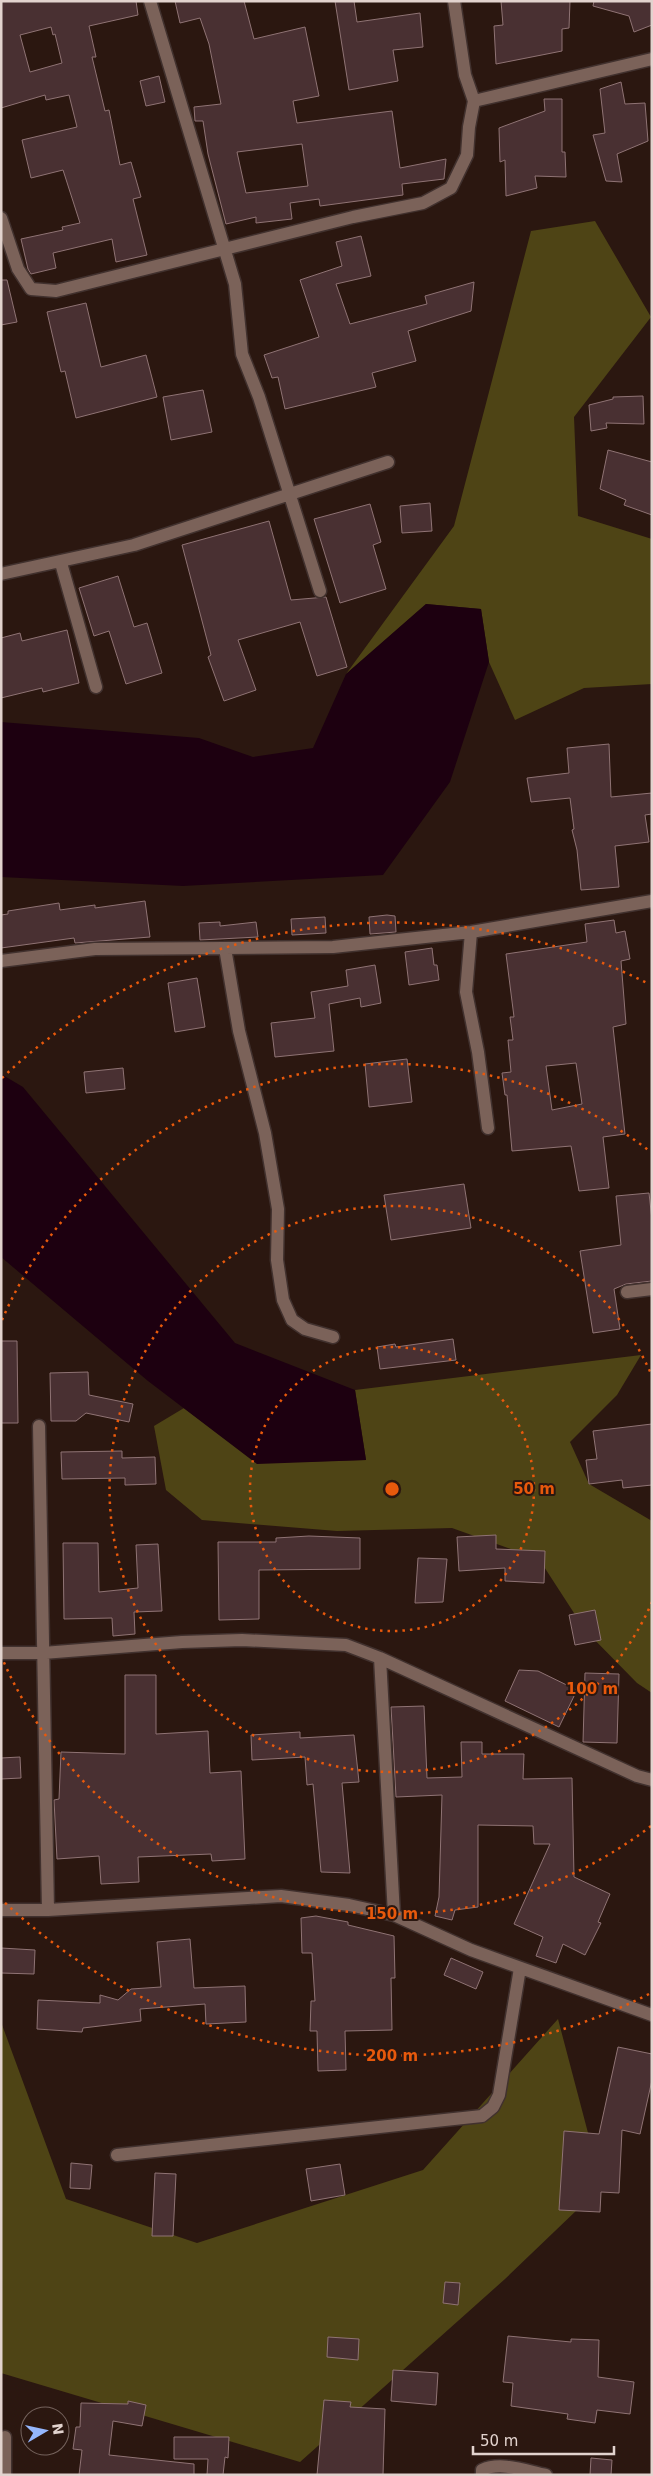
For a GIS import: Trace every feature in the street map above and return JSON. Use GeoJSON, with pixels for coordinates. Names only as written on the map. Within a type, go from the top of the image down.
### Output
{"type":"FeatureCollection","features":[{"type":"Feature","properties":{"kind":"street"},"geometry":{"type":"LineString","coordinates":[[150,1],[235,284],[242,354],[259,397],[320,591]]}},
{"type":"Feature","properties":{"kind":"street"},"geometry":{"type":"LineString","coordinates":[[1,218],[18,270],[31,289],[56,291],[224,251],[353,217],[423,202],[451,188],[468,155],[469,127],[474,101],[465,74],[454,1]]}},
{"type":"Feature","properties":{"kind":"street"},"geometry":{"type":"LineString","coordinates":[[474,101],[652,59]]}},
{"type":"Feature","properties":{"kind":"street"},"geometry":{"type":"LineString","coordinates":[[1,574],[61,563],[134,545],[388,462]]}},
{"type":"Feature","properties":{"kind":"street"},"geometry":{"type":"LineString","coordinates":[[61,563],[96,687]]}},
{"type":"Feature","properties":{"kind":"street"},"geometry":{"type":"LineString","coordinates":[[1,961],[95,949],[333,947],[471,932],[652,901]]}},
{"type":"Feature","properties":{"kind":"street"},"geometry":{"type":"LineString","coordinates":[[471,932],[466,992],[478,1052],[488,1128]]}},
{"type":"Feature","properties":{"kind":"street"},"geometry":{"type":"LineString","coordinates":[[225,948],[239,1031],[265,1133],[278,1209],[277,1260],[283,1300],[292,1320],[305,1329],[332,1337]]}},
{"type":"Feature","properties":{"kind":"street"},"geometry":{"type":"LineString","coordinates":[[626,1292],[652,1289]]}},
{"type":"Feature","properties":{"kind":"street"},"geometry":{"type":"LineString","coordinates":[[39,1426],[48,1910]]}},
{"type":"Feature","properties":{"kind":"street"},"geometry":{"type":"LineString","coordinates":[[1,1653],[43,1653],[182,1642],[242,1640],[346,1645],[380,1658],[637,1776],[652,1780]]}},
{"type":"Feature","properties":{"kind":"street"},"geometry":{"type":"LineString","coordinates":[[380,1658],[394,1915]]}},
{"type":"Feature","properties":{"kind":"street"},"geometry":{"type":"LineString","coordinates":[[1,1910],[48,1910],[281,1896],[349,1905],[394,1915],[471,1950],[652,2015]]}},
{"type":"Feature","properties":{"kind":"street"},"geometry":{"type":"LineString","coordinates":[[117,2155],[482,2116],[493,2107],[498,2095],[520,1968]]}},
{"type":"Feature","properties":{"kind":"street"},"geometry":{"type":"LineString","coordinates":[[5,2437],[5,2475]]}},
{"type":"Feature","properties":{"kind":"street"},"geometry":{"type":"LineString","coordinates":[[482,2475],[482,2470],[490,2466],[506,2467],[546,2475]]}},
{"type":"Feature","properties":{"kind":"shaded area"},"geometry":{"type":"Polygon","coordinates":[[[595,221],[651,317],[574,417],[578,516],[652,539],[652,684],[584,688],[515,720],[489,662],[481,609],[426,604],[346,674],[454,526],[531,231],[595,221]]]}},
{"type":"Feature","properties":{"kind":"shaded area"},"geometry":{"type":"Polygon","coordinates":[[[426,604],[481,609],[489,662],[450,782],[383,875],[183,886],[1,877],[1,722],[199,738],[253,757],[313,748],[346,674],[426,604]]]}},
{"type":"Feature","properties":{"kind":"shaded area"},"geometry":{"type":"Polygon","coordinates":[[[1,1074],[23,1087],[235,1343],[355,1390],[366,1460],[257,1464],[148,1381],[1,1257],[1,1074]]]}},
{"type":"Feature","properties":{"kind":"shaded area"},"geometry":{"type":"Polygon","coordinates":[[[641,1355],[617,1395],[570,1442],[589,1484],[652,1521],[652,1693],[637,1683],[585,1630],[539,1559],[452,1528],[337,1531],[202,1520],[166,1490],[154,1426],[184,1408],[257,1463],[366,1460],[355,1390],[641,1355]]]}},
{"type":"Feature","properties":{"kind":"shaded area"},"geometry":{"type":"Polygon","coordinates":[[[558,2019],[602,2186],[505,2279],[300,2462],[1,2373],[1,2022],[66,2199],[197,2243],[423,2170],[558,2019]]]}},
{"type":"Feature","properties":{"kind":"building"},"geometry":{"type":"Polygon","coordinates":[[[1,1],[136,1],[138,15],[89,26],[96,57],[92,57],[105,111],[109,110],[120,165],[131,162],[141,197],[133,199],[147,255],[116,262],[112,239],[53,253],[56,268],[31,274],[28,269],[21,239],[63,230],[62,227],[80,223],[63,170],[31,178],[22,140],[77,127],[69,95],[46,100],[45,95],[1,108],[1,1]],[[51,27],[20,35],[30,72],[62,63],[55,34],[53,35],[51,27]]]}},
{"type":"Feature","properties":{"kind":"building"},"geometry":{"type":"Polygon","coordinates":[[[175,1],[244,1],[254,39],[305,27],[319,96],[293,101],[297,123],[392,111],[400,168],[446,159],[444,179],[402,184],[403,195],[320,206],[319,199],[290,203],[292,219],[256,223],[256,217],[226,224],[208,154],[203,121],[195,121],[194,107],[221,104],[209,44],[200,18],[180,23],[175,1]],[[302,144],[237,152],[246,193],[308,186],[302,144]]]}},
{"type":"Feature","properties":{"kind":"building"},"geometry":{"type":"Polygon","coordinates":[[[335,1],[354,1],[357,22],[420,13],[423,47],[393,50],[398,81],[349,90],[335,1]]]}},
{"type":"Feature","properties":{"kind":"building"},"geometry":{"type":"Polygon","coordinates":[[[501,1],[570,1],[569,28],[562,29],[562,51],[496,64],[494,26],[503,25],[501,1]]]}},
{"type":"Feature","properties":{"kind":"building"},"geometry":{"type":"Polygon","coordinates":[[[594,1],[652,1],[652,25],[634,32],[629,16],[593,6],[594,1]]]}},
{"type":"Feature","properties":{"kind":"building"},"geometry":{"type":"Polygon","coordinates":[[[159,76],[165,102],[146,106],[140,81],[159,76]]]}},
{"type":"Feature","properties":{"kind":"building"},"geometry":{"type":"Polygon","coordinates":[[[621,82],[625,104],[645,103],[648,141],[617,154],[622,182],[606,181],[593,135],[605,133],[600,89],[621,82]]]}},
{"type":"Feature","properties":{"kind":"building"},"geometry":{"type":"Polygon","coordinates":[[[544,99],[562,99],[562,152],[565,152],[566,177],[535,176],[537,188],[506,196],[505,160],[500,162],[499,128],[545,111],[544,99]]]}},
{"type":"Feature","properties":{"kind":"building"},"geometry":{"type":"Polygon","coordinates":[[[361,236],[371,276],[336,284],[350,324],[427,304],[425,296],[474,282],[471,311],[408,331],[416,361],[372,373],[376,387],[285,409],[278,377],[272,378],[264,355],[319,337],[300,280],[342,266],[336,242],[361,236]]]}},
{"type":"Feature","properties":{"kind":"building"},"geometry":{"type":"Polygon","coordinates":[[[1,280],[7,280],[17,322],[1,325],[1,280]]]}},
{"type":"Feature","properties":{"kind":"building"},"geometry":{"type":"Polygon","coordinates":[[[86,303],[101,367],[146,355],[157,397],[76,418],[65,371],[61,372],[47,312],[86,303]]]}},
{"type":"Feature","properties":{"kind":"building"},"geometry":{"type":"Polygon","coordinates":[[[203,390],[212,432],[171,440],[163,397],[203,390]]]}},
{"type":"Feature","properties":{"kind":"building"},"geometry":{"type":"Polygon","coordinates":[[[643,396],[644,424],[606,423],[607,428],[591,431],[589,405],[613,399],[613,397],[643,396]]]}},
{"type":"Feature","properties":{"kind":"building"},"geometry":{"type":"Polygon","coordinates":[[[608,450],[652,462],[652,515],[624,505],[626,500],[600,489],[608,450]]]}},
{"type":"Feature","properties":{"kind":"building"},"geometry":{"type":"Polygon","coordinates":[[[430,503],[432,531],[402,533],[400,506],[430,503]]]}},
{"type":"Feature","properties":{"kind":"building"},"geometry":{"type":"Polygon","coordinates":[[[370,504],[381,542],[373,545],[386,589],[340,603],[314,519],[370,504]]]}},
{"type":"Feature","properties":{"kind":"building"},"geometry":{"type":"Polygon","coordinates":[[[269,521],[291,600],[326,597],[347,667],[317,676],[300,622],[238,640],[256,690],[224,701],[208,657],[211,655],[182,545],[269,521]]]}},
{"type":"Feature","properties":{"kind":"building"},"geometry":{"type":"Polygon","coordinates":[[[118,576],[134,627],[147,623],[162,673],[126,684],[109,631],[94,636],[79,588],[118,576]]]}},
{"type":"Feature","properties":{"kind":"building"},"geometry":{"type":"Polygon","coordinates":[[[67,630],[79,683],[43,692],[42,688],[1,698],[1,638],[20,633],[22,641],[67,630]]]}},
{"type":"Feature","properties":{"kind":"building"},"geometry":{"type":"Polygon","coordinates":[[[609,744],[611,797],[652,793],[652,814],[645,815],[649,842],[615,846],[619,887],[581,890],[577,850],[572,830],[574,829],[570,798],[531,802],[527,778],[569,773],[567,748],[609,744]]]}},
{"type":"Feature","properties":{"kind":"building"},"geometry":{"type":"Polygon","coordinates":[[[145,901],[150,937],[75,943],[74,938],[1,948],[1,915],[8,914],[8,911],[59,903],[60,910],[95,905],[95,908],[145,901]]]}},
{"type":"Feature","properties":{"kind":"building"},"geometry":{"type":"Polygon","coordinates":[[[395,916],[396,932],[370,934],[369,917],[395,916]]]}},
{"type":"Feature","properties":{"kind":"building"},"geometry":{"type":"Polygon","coordinates":[[[325,917],[326,933],[292,935],[291,919],[325,917]]]}},
{"type":"Feature","properties":{"kind":"building"},"geometry":{"type":"Polygon","coordinates":[[[614,920],[616,933],[625,931],[630,959],[621,961],[626,1024],[613,1027],[625,1134],[603,1137],[609,1188],[579,1191],[571,1146],[512,1151],[507,1095],[505,1095],[502,1073],[511,1072],[508,1040],[513,1040],[510,1017],[514,1017],[506,954],[587,942],[585,924],[614,920]],[[576,1063],[546,1066],[552,1110],[582,1104],[576,1063]]]}},
{"type":"Feature","properties":{"kind":"building"},"geometry":{"type":"Polygon","coordinates":[[[220,922],[220,926],[256,922],[258,937],[200,940],[199,923],[220,922]]]}},
{"type":"Feature","properties":{"kind":"building"},"geometry":{"type":"Polygon","coordinates":[[[432,948],[434,965],[437,965],[439,980],[409,985],[405,952],[432,948]]]}},
{"type":"Feature","properties":{"kind":"building"},"geometry":{"type":"Polygon","coordinates":[[[375,965],[381,1003],[361,1007],[360,998],[329,1004],[334,1051],[275,1057],[271,1023],[315,1018],[311,992],[348,986],[346,970],[375,965]]]}},
{"type":"Feature","properties":{"kind":"building"},"geometry":{"type":"Polygon","coordinates":[[[197,978],[205,1027],[175,1032],[168,983],[197,978]]]}},
{"type":"Feature","properties":{"kind":"building"},"geometry":{"type":"Polygon","coordinates":[[[407,1059],[412,1102],[369,1107],[365,1064],[407,1059]]]}},
{"type":"Feature","properties":{"kind":"building"},"geometry":{"type":"Polygon","coordinates":[[[123,1068],[125,1089],[86,1093],[84,1072],[123,1068]]]}},
{"type":"Feature","properties":{"kind":"building"},"geometry":{"type":"Polygon","coordinates":[[[464,1184],[471,1228],[391,1240],[384,1195],[464,1184]]]}},
{"type":"Feature","properties":{"kind":"building"},"geometry":{"type":"Polygon","coordinates":[[[649,1193],[652,1220],[652,1281],[626,1284],[614,1289],[620,1329],[593,1333],[580,1251],[621,1245],[616,1196],[649,1193]]]}},
{"type":"Feature","properties":{"kind":"building"},"geometry":{"type":"Polygon","coordinates":[[[453,1339],[456,1360],[380,1369],[377,1347],[395,1344],[396,1347],[453,1339]]]}},
{"type":"Feature","properties":{"kind":"building"},"geometry":{"type":"Polygon","coordinates":[[[1,1341],[17,1341],[18,1423],[1,1423],[1,1341]]]}},
{"type":"Feature","properties":{"kind":"building"},"geometry":{"type":"Polygon","coordinates":[[[88,1372],[89,1395],[133,1404],[129,1422],[86,1413],[76,1421],[51,1421],[50,1373],[88,1372]]]}},
{"type":"Feature","properties":{"kind":"building"},"geometry":{"type":"Polygon","coordinates":[[[652,1424],[652,1485],[623,1488],[622,1480],[589,1484],[586,1460],[597,1459],[593,1431],[652,1424]]]}},
{"type":"Feature","properties":{"kind":"building"},"geometry":{"type":"Polygon","coordinates":[[[122,1451],[122,1458],[155,1457],[156,1484],[125,1485],[125,1478],[62,1479],[61,1452],[122,1451]]]}},
{"type":"Feature","properties":{"kind":"building"},"geometry":{"type":"Polygon","coordinates":[[[496,1535],[496,1549],[545,1551],[544,1583],[505,1581],[505,1568],[459,1571],[457,1537],[496,1535]]]}},
{"type":"Feature","properties":{"kind":"building"},"geometry":{"type":"Polygon","coordinates":[[[309,1536],[360,1538],[360,1569],[259,1570],[259,1619],[219,1620],[218,1542],[276,1542],[276,1538],[309,1536]]]}},
{"type":"Feature","properties":{"kind":"building"},"geometry":{"type":"Polygon","coordinates":[[[63,1543],[98,1543],[99,1592],[138,1588],[136,1545],[158,1544],[162,1611],[134,1612],[135,1634],[113,1636],[112,1618],[64,1619],[63,1543]]]}},
{"type":"Feature","properties":{"kind":"building"},"geometry":{"type":"Polygon","coordinates":[[[418,1558],[447,1559],[443,1602],[415,1603],[418,1558]]]}},
{"type":"Feature","properties":{"kind":"building"},"geometry":{"type":"Polygon","coordinates":[[[595,1610],[601,1640],[575,1645],[569,1615],[595,1610]]]}},
{"type":"Feature","properties":{"kind":"building"},"geometry":{"type":"Polygon","coordinates":[[[519,1670],[538,1671],[577,1690],[559,1727],[505,1701],[519,1670]]]}},
{"type":"Feature","properties":{"kind":"building"},"geometry":{"type":"Polygon","coordinates":[[[585,1673],[619,1674],[617,1743],[583,1742],[585,1673]]]}},
{"type":"Feature","properties":{"kind":"building"},"geometry":{"type":"Polygon","coordinates":[[[125,1675],[156,1675],[156,1734],[208,1731],[210,1773],[241,1771],[245,1859],[212,1861],[211,1854],[138,1857],[139,1882],[101,1884],[99,1856],[57,1859],[54,1800],[59,1799],[61,1752],[125,1754],[125,1675]]]}},
{"type":"Feature","properties":{"kind":"building"},"geometry":{"type":"Polygon","coordinates":[[[424,1706],[427,1778],[462,1777],[461,1742],[482,1742],[482,1754],[524,1754],[523,1779],[572,1778],[574,1877],[610,1894],[598,1922],[601,1923],[585,1955],[563,1944],[556,1963],[536,1956],[543,1937],[514,1924],[550,1844],[534,1844],[533,1826],[478,1825],[478,1907],[455,1910],[452,1920],[435,1916],[439,1897],[442,1795],[396,1797],[391,1707],[424,1706]]]}},
{"type":"Feature","properties":{"kind":"building"},"geometry":{"type":"Polygon","coordinates":[[[300,1732],[300,1738],[354,1735],[359,1782],[342,1783],[350,1873],[321,1872],[313,1784],[307,1785],[305,1757],[252,1760],[251,1735],[300,1732]]]}},
{"type":"Feature","properties":{"kind":"building"},"geometry":{"type":"Polygon","coordinates":[[[20,1757],[21,1778],[1,1779],[1,1758],[20,1757]]]}},
{"type":"Feature","properties":{"kind":"building"},"geometry":{"type":"Polygon","coordinates":[[[316,1916],[348,1922],[348,1925],[394,1936],[395,1978],[391,1978],[392,2030],[345,2031],[346,2070],[318,2071],[317,2031],[310,2031],[311,2001],[315,2001],[312,1953],[302,1953],[301,1918],[316,1916]]]}},
{"type":"Feature","properties":{"kind":"building"},"geometry":{"type":"Polygon","coordinates":[[[190,1939],[194,1988],[245,1986],[246,2022],[206,2024],[205,2004],[140,2009],[141,2021],[83,2028],[82,2032],[37,2029],[38,2000],[100,2003],[100,1995],[118,2000],[131,1989],[161,1987],[157,1942],[190,1939]]]}},
{"type":"Feature","properties":{"kind":"building"},"geometry":{"type":"Polygon","coordinates":[[[1,1948],[35,1950],[34,1974],[1,1973],[1,1948]]]}},
{"type":"Feature","properties":{"kind":"building"},"geometry":{"type":"Polygon","coordinates":[[[451,1958],[483,1972],[476,1989],[444,1975],[451,1958]]]}},
{"type":"Feature","properties":{"kind":"building"},"geometry":{"type":"Polygon","coordinates":[[[618,2047],[652,2054],[652,2080],[640,2134],[622,2130],[619,2193],[601,2192],[600,2212],[559,2210],[564,2131],[599,2134],[618,2047]]]}},
{"type":"Feature","properties":{"kind":"building"},"geometry":{"type":"Polygon","coordinates":[[[71,2163],[92,2165],[90,2189],[70,2188],[71,2163]]]}},
{"type":"Feature","properties":{"kind":"building"},"geometry":{"type":"Polygon","coordinates":[[[340,2164],[345,2195],[311,2201],[306,2169],[340,2164]]]}},
{"type":"Feature","properties":{"kind":"building"},"geometry":{"type":"Polygon","coordinates":[[[155,2173],[176,2174],[173,2236],[152,2236],[155,2173]]]}},
{"type":"Feature","properties":{"kind":"building"},"geometry":{"type":"Polygon","coordinates":[[[445,2282],[460,2283],[458,2305],[443,2303],[445,2282]]]}},
{"type":"Feature","properties":{"kind":"building"},"geometry":{"type":"Polygon","coordinates":[[[508,2336],[571,2342],[571,2339],[599,2340],[598,2377],[634,2382],[630,2414],[597,2410],[595,2423],[567,2419],[568,2414],[511,2406],[513,2383],[503,2382],[508,2336]]]}},
{"type":"Feature","properties":{"kind":"building"},"geometry":{"type":"Polygon","coordinates":[[[328,2337],[359,2339],[358,2360],[327,2357],[328,2337]]]}},
{"type":"Feature","properties":{"kind":"building"},"geometry":{"type":"Polygon","coordinates":[[[393,2370],[438,2373],[436,2405],[391,2401],[393,2370]]]}},
{"type":"Feature","properties":{"kind":"building"},"geometry":{"type":"Polygon","coordinates":[[[324,2400],[351,2402],[350,2407],[385,2409],[383,2475],[317,2475],[324,2400]]]}},
{"type":"Feature","properties":{"kind":"building"},"geometry":{"type":"Polygon","coordinates":[[[128,2401],[146,2405],[142,2426],[113,2421],[109,2455],[194,2464],[194,2475],[79,2475],[82,2450],[73,2449],[76,2427],[80,2427],[81,2403],[128,2404],[128,2401]]]}},
{"type":"Feature","properties":{"kind":"building"},"geometry":{"type":"Polygon","coordinates":[[[174,2437],[229,2437],[228,2458],[225,2457],[223,2475],[207,2475],[208,2459],[174,2459],[174,2437]]]}},
{"type":"Feature","properties":{"kind":"building"},"geometry":{"type":"Polygon","coordinates":[[[591,2458],[612,2460],[611,2475],[590,2475],[591,2458]]]}}]}
